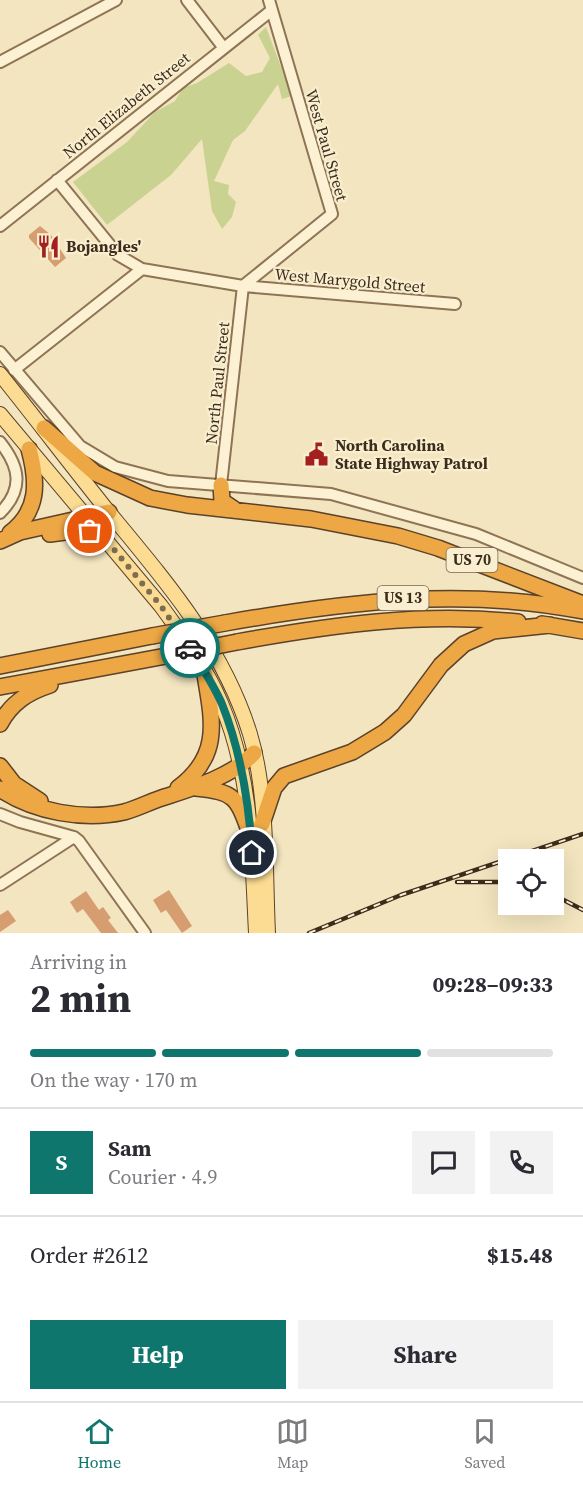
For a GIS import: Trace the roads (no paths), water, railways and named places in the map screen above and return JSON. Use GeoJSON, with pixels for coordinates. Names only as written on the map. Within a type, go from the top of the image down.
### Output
{"type":"FeatureCollection","features":[{"type":"Feature","properties":{"kind":"highway"},"geometry":{"type":"LineString","coordinates":[[44,428],[95,473],[133,492],[169,502],[234,509]]}},
{"type":"Feature","properties":{"kind":"highway"},"geometry":{"type":"LineString","coordinates":[[0,541],[21,523],[33,502],[36,482],[29,450]]}},
{"type":"Feature","properties":{"kind":"highway"},"geometry":{"type":"LineString","coordinates":[[220,484],[222,501],[234,509]]}},
{"type":"Feature","properties":{"kind":"highway","name":"US 70"},"geometry":{"type":"LineString","coordinates":[[234,509],[357,527],[428,545],[583,604]]}},
{"type":"Feature","properties":{"kind":"highway"},"geometry":{"type":"LineString","coordinates":[[0,541],[20,532],[109,512]]}},
{"type":"Feature","properties":{"kind":"highway"},"geometry":{"type":"LineString","coordinates":[[0,541],[72,530],[90,531],[102,535]]}},
{"type":"Feature","properties":{"kind":"highway","name":"US 13"},"geometry":{"type":"LineString","coordinates":[[0,666],[322,606],[399,598],[493,599],[583,611]]}},
{"type":"Feature","properties":{"kind":"highway","name":"US 13"},"geometry":{"type":"LineString","coordinates":[[0,687],[319,627],[423,617],[501,620],[550,625],[582,632]]}},
{"type":"Feature","properties":{"kind":"highway"},"geometry":{"type":"LineString","coordinates":[[193,788],[221,791],[232,797],[256,829],[274,788],[284,776],[352,752],[386,732],[404,716],[441,665],[464,644],[493,631],[550,625]]}},
{"type":"Feature","properties":{"kind":"highway"},"geometry":{"type":"LineString","coordinates":[[0,724],[7,712],[23,697],[83,671]]}},
{"type":"Feature","properties":{"kind":"highway"},"geometry":{"type":"LineString","coordinates":[[168,796],[200,768],[209,747],[212,721],[205,675]]}},
{"type":"Feature","properties":{"kind":"highway"},"geometry":{"type":"LineString","coordinates":[[0,789],[24,803],[84,815],[109,815],[193,788],[240,765],[254,753]]}},
{"type":"Feature","properties":{"kind":"highway"},"geometry":{"type":"LineString","coordinates":[[0,766],[14,784],[53,809]]}},
{"type":"Feature","properties":{"kind":"main road"},"geometry":{"type":"LineString","coordinates":[[0,374],[171,588],[208,641],[237,697],[254,753],[256,829],[264,932]]}},
{"type":"Feature","properties":{"kind":"main road"},"geometry":{"type":"LineString","coordinates":[[0,414],[174,624],[221,702],[256,829]]}},
{"type":"Feature","properties":{"kind":"street"},"geometry":{"type":"LineString","coordinates":[[0,62],[116,0]]}},
{"type":"Feature","properties":{"kind":"street"},"geometry":{"type":"LineString","coordinates":[[187,0],[223,46]]}},
{"type":"Feature","properties":{"kind":"street","name":"North Elizabeth Street"},"geometry":{"type":"LineString","coordinates":[[0,226],[223,46],[270,5]]}},
{"type":"Feature","properties":{"kind":"street","name":"West Paul Street"},"geometry":{"type":"LineString","coordinates":[[243,286],[332,214],[270,5]]}},
{"type":"Feature","properties":{"kind":"street"},"geometry":{"type":"LineString","coordinates":[[14,370],[142,269],[118,255],[57,180]]}},
{"type":"Feature","properties":{"kind":"street","name":"West Marygold Street"},"geometry":{"type":"LineString","coordinates":[[142,269],[243,286],[455,304]]}},
{"type":"Feature","properties":{"kind":"street","name":"North Paul Street"},"geometry":{"type":"LineString","coordinates":[[220,484],[243,286]]}},
{"type":"Feature","properties":{"kind":"street"},"geometry":{"type":"LineString","coordinates":[[0,352],[80,446],[115,467],[168,482],[220,484],[331,494],[476,534],[583,578]]}},
{"type":"Feature","properties":{"kind":"street"},"geometry":{"type":"LineString","coordinates":[[0,442],[12,458],[18,483],[9,504],[0,513]]}},
{"type":"Feature","properties":{"kind":"street"},"geometry":{"type":"LineString","coordinates":[[0,814],[74,837],[145,933]]}},
{"type":"Feature","properties":{"kind":"street"},"geometry":{"type":"LineString","coordinates":[[0,885],[74,837]]}},
{"type":"Feature","properties":{"kind":"railway"},"geometry":{"type":"LineString","coordinates":[[309,933],[401,895],[583,834]]}},
{"type":"Feature","properties":{"kind":"railway"},"geometry":{"type":"LineString","coordinates":[[457,882],[498,882]]}},
{"type":"Feature","properties":{"kind":"railway"},"geometry":{"type":"LineString","coordinates":[[564,900],[583,910]]}},
{"type":"Feature","properties":{"kind":"place","name":"Bojangles'"},"geometry":{"type":"Point","coordinates":[48,246]}},
{"type":"Feature","properties":{"kind":"place","name":"North Carolina State Highway Patrol"},"geometry":{"type":"Point","coordinates":[317,454]}}]}
